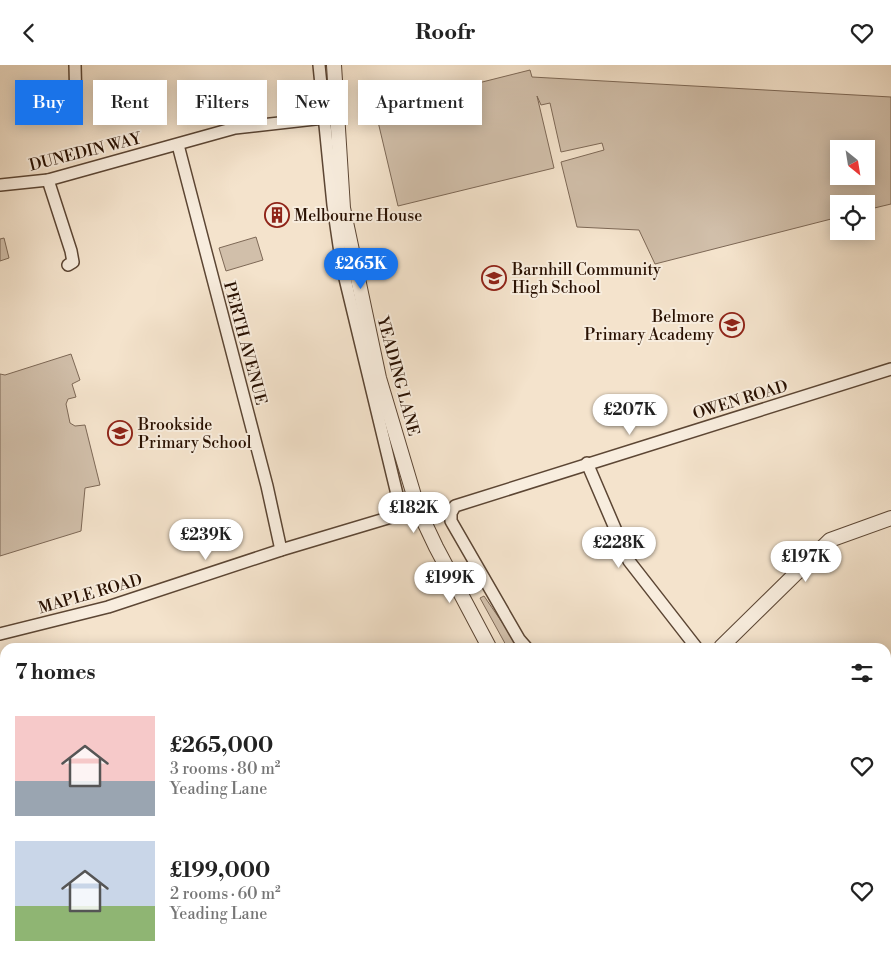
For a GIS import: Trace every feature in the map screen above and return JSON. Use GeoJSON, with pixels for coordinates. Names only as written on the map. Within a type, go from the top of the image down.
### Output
{"type":"FeatureCollection","features":[{"type":"Feature","properties":{"kind":"street"},"geometry":{"type":"LineString","coordinates":[[75,65],[75,80]]}},
{"type":"Feature","properties":{"kind":"street"},"geometry":{"type":"LineString","coordinates":[[319,65],[320,80]]}},
{"type":"Feature","properties":{"kind":"street","name":"YEADING LANE"},"geometry":{"type":"LineString","coordinates":[[334,65],[343,208],[379,378],[418,509],[436,547],[488,643]]}},
{"type":"Feature","properties":{"kind":"street","name":"DUNEDIN WAY"},"geometry":{"type":"LineString","coordinates":[[0,185],[48,180],[235,128],[277,123]]}},
{"type":"Feature","properties":{"kind":"street"},"geometry":{"type":"LineString","coordinates":[[325,125],[336,236],[402,515]]}},
{"type":"Feature","properties":{"kind":"street","name":"PERTH AVENUE"},"geometry":{"type":"LineString","coordinates":[[178,145],[267,486],[281,550]]}},
{"type":"Feature","properties":{"kind":"street"},"geometry":{"type":"LineString","coordinates":[[48,180],[71,251],[73,262],[68,265]]}},
{"type":"Feature","properties":{"kind":"street","name":"OWEN ROAD"},"geometry":{"type":"LineString","coordinates":[[522,643],[471,559],[451,521],[451,513],[455,506],[891,369]]}},
{"type":"Feature","properties":{"kind":"street"},"geometry":{"type":"LineString","coordinates":[[588,463],[629,561],[693,643]]}},
{"type":"Feature","properties":{"kind":"street","name":"MAPLE ROAD"},"geometry":{"type":"LineString","coordinates":[[0,634],[108,607],[281,550],[418,509]]}},
{"type":"Feature","properties":{"kind":"street"},"geometry":{"type":"LineString","coordinates":[[725,643],[830,540],[891,518]]}},
{"type":"Feature","properties":{"kind":"shaded area"},"geometry":{"type":"Polygon","coordinates":[[[530,70],[532,77],[891,97],[891,204],[875,208],[875,195],[830,195],[830,219],[655,264],[639,230],[577,227],[561,162],[604,150],[602,143],[561,152],[550,103],[541,105],[537,96],[554,168],[398,206],[379,125],[482,125],[482,82],[530,70]]]}},
{"type":"Feature","properties":{"kind":"shaded area"},"geometry":{"type":"Polygon","coordinates":[[[256,237],[263,260],[226,271],[219,248],[256,237]]]}},
{"type":"Feature","properties":{"kind":"shaded area"},"geometry":{"type":"Polygon","coordinates":[[[4,238],[9,258],[0,261],[0,239],[4,238]]]}},
{"type":"Feature","properties":{"kind":"shaded area"},"geometry":{"type":"Polygon","coordinates":[[[71,354],[80,380],[72,384],[76,397],[68,399],[66,404],[70,423],[75,426],[85,425],[100,485],[85,488],[81,531],[0,556],[0,374],[5,375],[71,354]]]}},
{"type":"Feature","properties":{"kind":"shaded area"},"geometry":{"type":"Polygon","coordinates":[[[484,596],[516,643],[505,643],[480,598],[484,596]]]}},
{"type":"Feature","properties":{"kind":"place","name":"Melbourne House"},"geometry":{"type":"Point","coordinates":[277,215]}},
{"type":"Feature","properties":{"kind":"place","name":"Barnhill Community High School"},"geometry":{"type":"Point","coordinates":[494,278]}},
{"type":"Feature","properties":{"kind":"place","name":"Belmore Primary Academy"},"geometry":{"type":"Point","coordinates":[732,325]}},
{"type":"Feature","properties":{"kind":"place","name":"Brookside Primary School"},"geometry":{"type":"Point","coordinates":[120,433]}}]}
